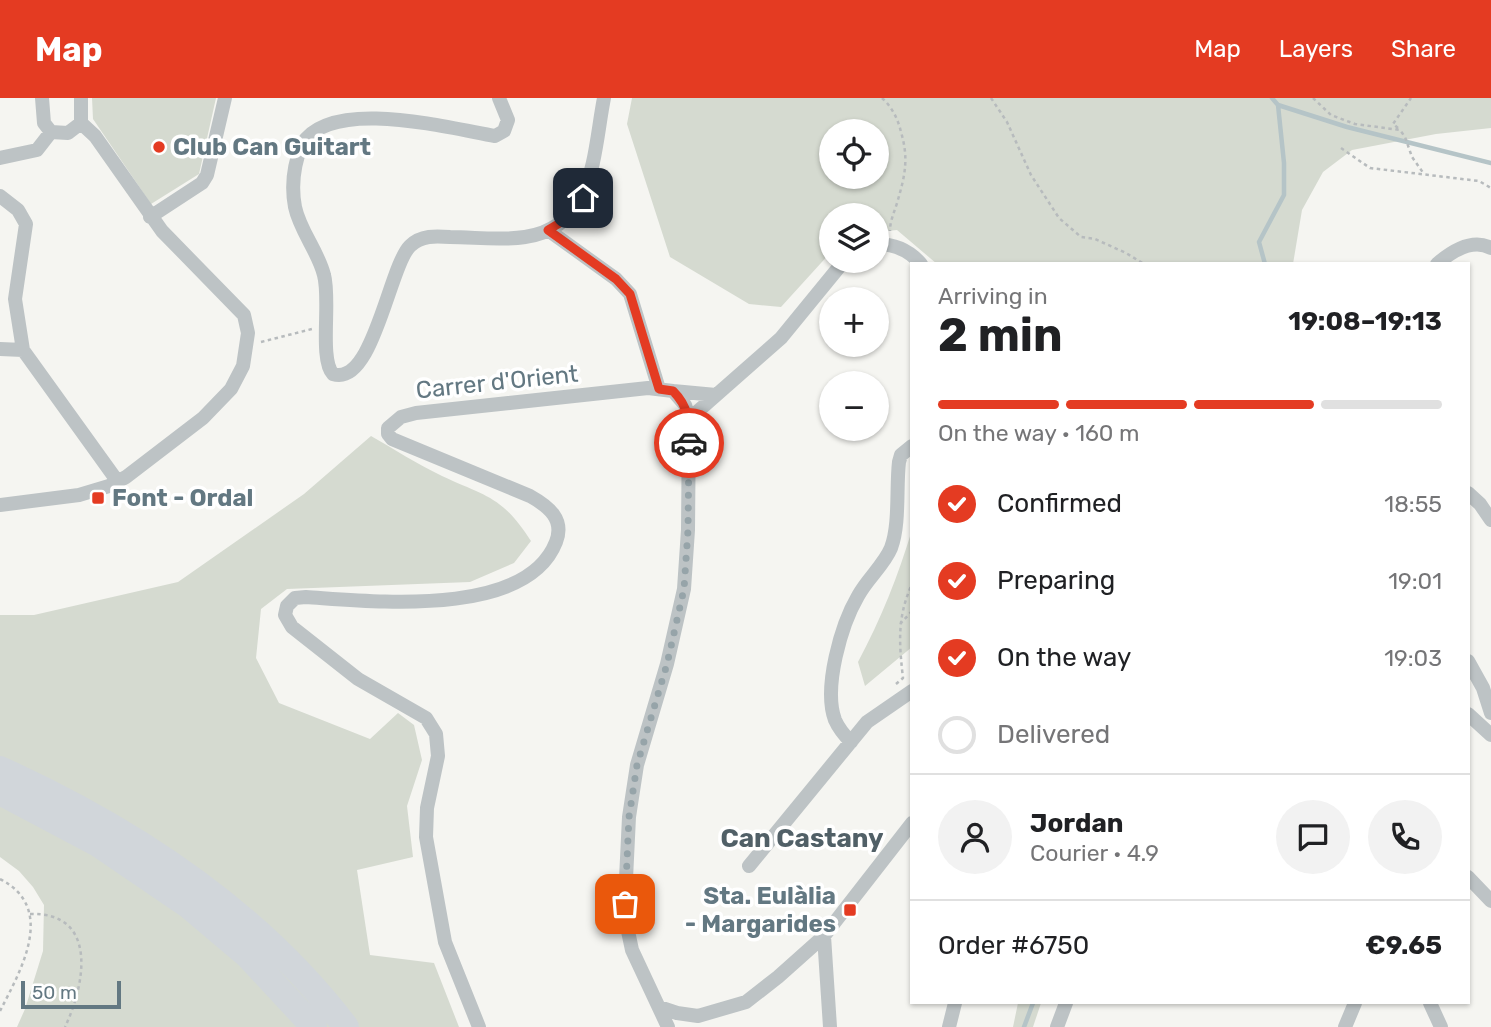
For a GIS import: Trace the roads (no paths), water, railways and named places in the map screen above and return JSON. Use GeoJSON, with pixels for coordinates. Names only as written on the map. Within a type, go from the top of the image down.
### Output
{"type":"FeatureCollection","features":[{"type":"Feature","properties":{"kind":"highway"},"geometry":{"type":"LineString","coordinates":[[0,769],[34,784],[129,836],[201,884],[266,938],[346,1027]]}},
{"type":"Feature","properties":{"kind":"highway"},"geometry":{"type":"LineString","coordinates":[[0,792],[98,844],[189,906],[247,955],[314,1027]]}},
{"type":"Feature","properties":{"kind":"street"},"geometry":{"type":"LineString","coordinates":[[42,98],[44,123],[51,132],[68,133],[81,123]]}},
{"type":"Feature","properties":{"kind":"street"},"geometry":{"type":"LineString","coordinates":[[0,505],[79,495],[118,482],[203,418],[222,399],[238,378],[247,346],[247,322],[244,315],[150,217],[95,136],[81,123],[81,98]]}},
{"type":"Feature","properties":{"kind":"street"},"geometry":{"type":"LineString","coordinates":[[150,217],[202,183],[207,175],[225,98]]}},
{"type":"Feature","properties":{"kind":"street"},"geometry":{"type":"LineString","coordinates":[[499,98],[508,120],[504,131],[495,136],[384,107],[356,105],[326,113],[311,127],[297,158],[293,192],[301,226],[324,275],[327,367],[333,374],[343,376],[366,353],[398,268],[412,244],[431,236],[517,238],[537,235],[570,217],[583,198],[604,98]]}},
{"type":"Feature","properties":{"kind":"street"},"geometry":{"type":"LineString","coordinates":[[0,158],[37,150],[51,132]]}},
{"type":"Feature","properties":{"kind":"street"},"geometry":{"type":"LineString","coordinates":[[0,196],[18,210],[26,224],[15,299],[23,350],[118,482]]}},
{"type":"Feature","properties":{"kind":"street"},"geometry":{"type":"LineString","coordinates":[[548,230],[616,279],[630,294],[666,390],[685,405],[689,419],[688,530],[684,589],[667,664],[640,749],[632,793],[625,904],[628,932],[639,969],[668,1027]]}},
{"type":"Feature","properties":{"kind":"street"},"geometry":{"type":"LineString","coordinates":[[1440,262],[1468,244],[1491,248]]}},
{"type":"Feature","properties":{"kind":"street"},"geometry":{"type":"LineString","coordinates":[[889,246],[905,250],[918,262]]}},
{"type":"Feature","properties":{"kind":"street"},"geometry":{"type":"LineString","coordinates":[[689,419],[781,338],[834,273]]}},
{"type":"Feature","properties":{"kind":"street"},"geometry":{"type":"LineString","coordinates":[[0,349],[23,350]]}},
{"type":"Feature","properties":{"kind":"street","name":"Carrer d'Orient"},"geometry":{"type":"LineString","coordinates":[[479,1027],[445,942],[426,837],[427,808],[438,756],[436,734],[426,718],[372,688],[297,632],[286,618],[286,608],[290,601],[306,597],[424,602],[491,591],[518,581],[541,564],[552,551],[557,540],[558,526],[556,516],[548,507],[530,496],[392,439],[388,428],[401,417],[416,413],[648,388],[716,395]]}},
{"type":"Feature","properties":{"kind":"street"},"geometry":{"type":"LineString","coordinates":[[850,742],[836,723],[833,712],[832,691],[836,660],[854,604],[890,550],[895,531],[898,462],[910,447]]}},
{"type":"Feature","properties":{"kind":"street"},"geometry":{"type":"LineString","coordinates":[[1470,495],[1491,520]]}},
{"type":"Feature","properties":{"kind":"street"},"geometry":{"type":"LineString","coordinates":[[1470,665],[1483,688],[1491,713]]}},
{"type":"Feature","properties":{"kind":"street"},"geometry":{"type":"LineString","coordinates":[[749,866],[867,722],[910,692]]}},
{"type":"Feature","properties":{"kind":"street"},"geometry":{"type":"LineString","coordinates":[[1470,716],[1491,735]]}},
{"type":"Feature","properties":{"kind":"street"},"geometry":{"type":"LineString","coordinates":[[659,1007],[693,1021],[746,1002],[824,936],[910,826]]}},
{"type":"Feature","properties":{"kind":"street"},"geometry":{"type":"LineString","coordinates":[[1470,879],[1491,901]]}},
{"type":"Feature","properties":{"kind":"street"},"geometry":{"type":"LineString","coordinates":[[824,936],[830,1027]]}},
{"type":"Feature","properties":{"kind":"street"},"geometry":{"type":"LineString","coordinates":[[949,1027],[956,1004]]}},
{"type":"Feature","properties":{"kind":"street"},"geometry":{"type":"LineString","coordinates":[[1057,1027],[1066,1004]]}},
{"type":"Feature","properties":{"kind":"street"},"geometry":{"type":"LineString","coordinates":[[1345,1027],[1355,1004]]}},
{"type":"Feature","properties":{"kind":"street"},"geometry":{"type":"LineString","coordinates":[[1430,1004],[1441,1027]]}},
{"type":"Feature","properties":{"kind":"waterway"},"geometry":{"type":"LineString","coordinates":[[1272,98],[1278,105],[1347,127],[1491,163]]}},
{"type":"Feature","properties":{"kind":"waterway"},"geometry":{"type":"LineString","coordinates":[[1264,262],[1259,242],[1284,195],[1284,163],[1278,105]]}},
{"type":"Feature","properties":{"kind":"waterway"},"geometry":{"type":"LineString","coordinates":[[1024,1027],[1033,1004]]}},
{"type":"Feature","properties":{"kind":"place","name":"Club Can Guitart"},"geometry":{"type":"Point","coordinates":[159,147]}},
{"type":"Feature","properties":{"kind":"place","name":"Font - Ordal"},"geometry":{"type":"Point","coordinates":[98,498]}},
{"type":"Feature","properties":{"kind":"place","name":"Sta. Eulàlia - Margarides"},"geometry":{"type":"Point","coordinates":[850,910]}},
{"type":"Feature","properties":{"kind":"district","name":"Can Castany"},"geometry":{"type":"Point","coordinates":[802,838]}}]}
